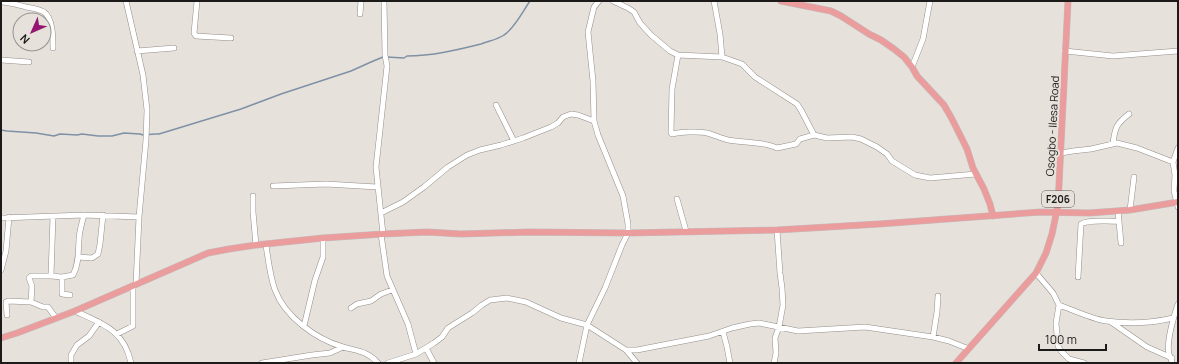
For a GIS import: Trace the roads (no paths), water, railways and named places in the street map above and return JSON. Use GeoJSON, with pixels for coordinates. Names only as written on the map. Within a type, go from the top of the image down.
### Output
{"type":"FeatureCollection","features":[{"type":"Feature","properties":{"kind":"main road"},"geometry":{"type":"LineString","coordinates":[[781,1],[825,10],[842,16],[894,48],[944,105],[967,149],[973,168],[987,196],[993,216]]}},
{"type":"Feature","properties":{"kind":"main road","name":"Osogbo - Ilesa Road"},"geometry":{"type":"LineString","coordinates":[[956,363],[1036,272],[1046,253],[1052,234],[1057,213],[1068,1]]}},
{"type":"Feature","properties":{"kind":"main road"},"geometry":{"type":"LineString","coordinates":[[1,338],[75,311],[208,253],[256,245],[322,238],[427,232],[461,234],[777,230],[873,225],[1041,212],[1089,213],[1177,204]]}},
{"type":"Feature","properties":{"kind":"street"},"geometry":{"type":"LineString","coordinates":[[117,334],[133,326],[139,217],[146,140],[145,92],[143,75],[126,1]]}},
{"type":"Feature","properties":{"kind":"street"},"geometry":{"type":"LineString","coordinates":[[197,1],[194,35],[231,38]]}},
{"type":"Feature","properties":{"kind":"street"},"geometry":{"type":"LineString","coordinates":[[360,14],[361,1]]}},
{"type":"Feature","properties":{"kind":"street"},"geometry":{"type":"LineString","coordinates":[[384,1],[385,55],[387,66],[376,167],[377,187],[387,276],[406,319],[416,354]]}},
{"type":"Feature","properties":{"kind":"street"},"geometry":{"type":"LineString","coordinates":[[579,363],[587,325],[605,288],[628,233],[628,224],[623,196],[598,135],[594,121],[593,81],[588,32],[594,8],[599,1]]}},
{"type":"Feature","properties":{"kind":"street"},"geometry":{"type":"LineString","coordinates":[[613,1],[634,12],[640,23],[651,35],[670,51],[678,55],[722,57],[742,64],[755,77],[796,104],[802,110],[814,135]]}},
{"type":"Feature","properties":{"kind":"street"},"geometry":{"type":"LineString","coordinates":[[714,1],[720,34],[722,57]]}},
{"type":"Feature","properties":{"kind":"street"},"geometry":{"type":"LineString","coordinates":[[912,67],[923,39],[930,1]]}},
{"type":"Feature","properties":{"kind":"street"},"geometry":{"type":"LineString","coordinates":[[1,2],[17,4],[44,12],[48,17],[51,26],[53,48]]}},
{"type":"Feature","properties":{"kind":"street"},"geometry":{"type":"LineString","coordinates":[[137,51],[174,48]]}},
{"type":"Feature","properties":{"kind":"street"},"geometry":{"type":"LineString","coordinates":[[1065,51],[1113,56],[1178,51]]}},
{"type":"Feature","properties":{"kind":"street"},"geometry":{"type":"LineString","coordinates":[[678,55],[672,89],[672,134],[705,133],[727,139],[756,142],[777,148],[796,144],[800,139],[814,135],[827,138],[852,137],[861,139],[877,147],[887,154],[892,161],[915,175],[924,177],[948,177],[976,174]]}},
{"type":"Feature","properties":{"kind":"street"},"geometry":{"type":"LineString","coordinates":[[1,60],[29,62]]}},
{"type":"Feature","properties":{"kind":"street"},"geometry":{"type":"LineString","coordinates":[[496,105],[514,141]]}},
{"type":"Feature","properties":{"kind":"street"},"geometry":{"type":"LineString","coordinates":[[381,213],[403,202],[462,158],[480,150],[514,141],[558,123],[563,117],[571,114],[594,121]]}},
{"type":"Feature","properties":{"kind":"street"},"geometry":{"type":"LineString","coordinates":[[1113,144],[1116,127],[1120,121],[1129,114]]}},
{"type":"Feature","properties":{"kind":"street"},"geometry":{"type":"LineString","coordinates":[[1061,153],[1113,144],[1126,145],[1173,162]]}},
{"type":"Feature","properties":{"kind":"street"},"geometry":{"type":"LineString","coordinates":[[1177,204],[1174,192],[1175,175],[1173,162],[1178,148]]}},
{"type":"Feature","properties":{"kind":"street"},"geometry":{"type":"LineString","coordinates":[[1130,210],[1134,177]]}},
{"type":"Feature","properties":{"kind":"street"},"geometry":{"type":"LineString","coordinates":[[273,186],[326,184],[377,187]]}},
{"type":"Feature","properties":{"kind":"street"},"geometry":{"type":"LineString","coordinates":[[253,196],[256,245]]}},
{"type":"Feature","properties":{"kind":"street"},"geometry":{"type":"LineString","coordinates":[[677,199],[686,231]]}},
{"type":"Feature","properties":{"kind":"street"},"geometry":{"type":"LineString","coordinates":[[1118,211],[1121,243]]}},
{"type":"Feature","properties":{"kind":"street"},"geometry":{"type":"LineString","coordinates":[[1089,213],[1089,222]]}},
{"type":"Feature","properties":{"kind":"street"},"geometry":{"type":"LineString","coordinates":[[1,218],[84,215],[139,217]]}},
{"type":"Feature","properties":{"kind":"street"},"geometry":{"type":"LineString","coordinates":[[31,302],[32,286],[29,278],[30,276],[62,277],[73,275],[78,257],[79,239],[84,215]]}},
{"type":"Feature","properties":{"kind":"street"},"geometry":{"type":"LineString","coordinates":[[78,257],[92,258],[98,254],[103,215]]}},
{"type":"Feature","properties":{"kind":"street"},"geometry":{"type":"LineString","coordinates":[[51,276],[53,216]]}},
{"type":"Feature","properties":{"kind":"street"},"geometry":{"type":"LineString","coordinates":[[1,270],[6,251],[9,217]]}},
{"type":"Feature","properties":{"kind":"street"},"geometry":{"type":"LineString","coordinates":[[1078,277],[1081,224],[1089,222],[1119,222]]}},
{"type":"Feature","properties":{"kind":"street"},"geometry":{"type":"LineString","coordinates":[[774,363],[776,353],[775,338],[779,327],[782,306],[777,230]]}},
{"type":"Feature","properties":{"kind":"street"},"geometry":{"type":"LineString","coordinates":[[304,326],[315,280],[323,257],[322,238]]}},
{"type":"Feature","properties":{"kind":"street"},"geometry":{"type":"LineString","coordinates":[[266,245],[272,280],[283,306],[313,333],[343,347],[356,349],[367,354],[378,363]]}},
{"type":"Feature","properties":{"kind":"street"},"geometry":{"type":"LineString","coordinates":[[1036,272],[1053,293],[1059,305],[1056,323],[1058,346],[1069,359],[1084,363]]}},
{"type":"Feature","properties":{"kind":"street"},"geometry":{"type":"LineString","coordinates":[[62,277],[62,294],[70,295]]}},
{"type":"Feature","properties":{"kind":"street"},"geometry":{"type":"LineString","coordinates":[[351,308],[357,304],[371,301],[381,294],[392,290]]}},
{"type":"Feature","properties":{"kind":"street"},"geometry":{"type":"LineString","coordinates":[[933,337],[938,296]]}},
{"type":"Feature","properties":{"kind":"street"},"geometry":{"type":"LineString","coordinates":[[388,363],[416,354],[434,343],[448,328],[482,305],[490,300],[501,298],[512,298],[526,302],[561,318],[587,325],[626,350],[636,363]]}},
{"type":"Feature","properties":{"kind":"street"},"geometry":{"type":"LineString","coordinates":[[7,315],[6,302],[31,302],[43,307],[48,307],[56,318]]}},
{"type":"Feature","properties":{"kind":"street"},"geometry":{"type":"LineString","coordinates":[[1172,361],[1169,353],[1170,338],[1173,318],[1178,304]]}},
{"type":"Feature","properties":{"kind":"street"},"geometry":{"type":"LineString","coordinates":[[1059,305],[1110,321],[1142,322],[1173,318]]}},
{"type":"Feature","properties":{"kind":"street"},"geometry":{"type":"LineString","coordinates":[[75,311],[99,322],[117,334],[125,344],[131,363]]}},
{"type":"Feature","properties":{"kind":"street"},"geometry":{"type":"LineString","coordinates":[[1110,321],[1147,347],[1172,361]]}},
{"type":"Feature","properties":{"kind":"street"},"geometry":{"type":"LineString","coordinates":[[71,363],[71,355],[77,345],[89,336],[99,322]]}},
{"type":"Feature","properties":{"kind":"street"},"geometry":{"type":"LineString","coordinates":[[626,350],[637,350],[709,336],[732,328],[750,324],[759,324],[798,331],[865,327],[933,337],[949,341],[969,349]]}},
{"type":"Feature","properties":{"kind":"street"},"geometry":{"type":"LineString","coordinates":[[723,332],[730,363]]}},
{"type":"Feature","properties":{"kind":"street"},"geometry":{"type":"LineString","coordinates":[[262,363],[330,353],[343,347]]}},
{"type":"Feature","properties":{"kind":"street"},"geometry":{"type":"LineString","coordinates":[[426,348],[434,363]]}},
{"type":"Feature","properties":{"kind":"waterway"},"geometry":{"type":"LineString","coordinates":[[387,57],[404,58],[407,56],[435,54],[481,44],[501,37],[511,29],[530,1]]}},
{"type":"Feature","properties":{"kind":"waterway"},"geometry":{"type":"LineString","coordinates":[[1,130],[54,136],[60,134],[98,136],[112,136],[124,133],[143,135],[159,134],[241,109],[351,71],[383,57]]}}]}
